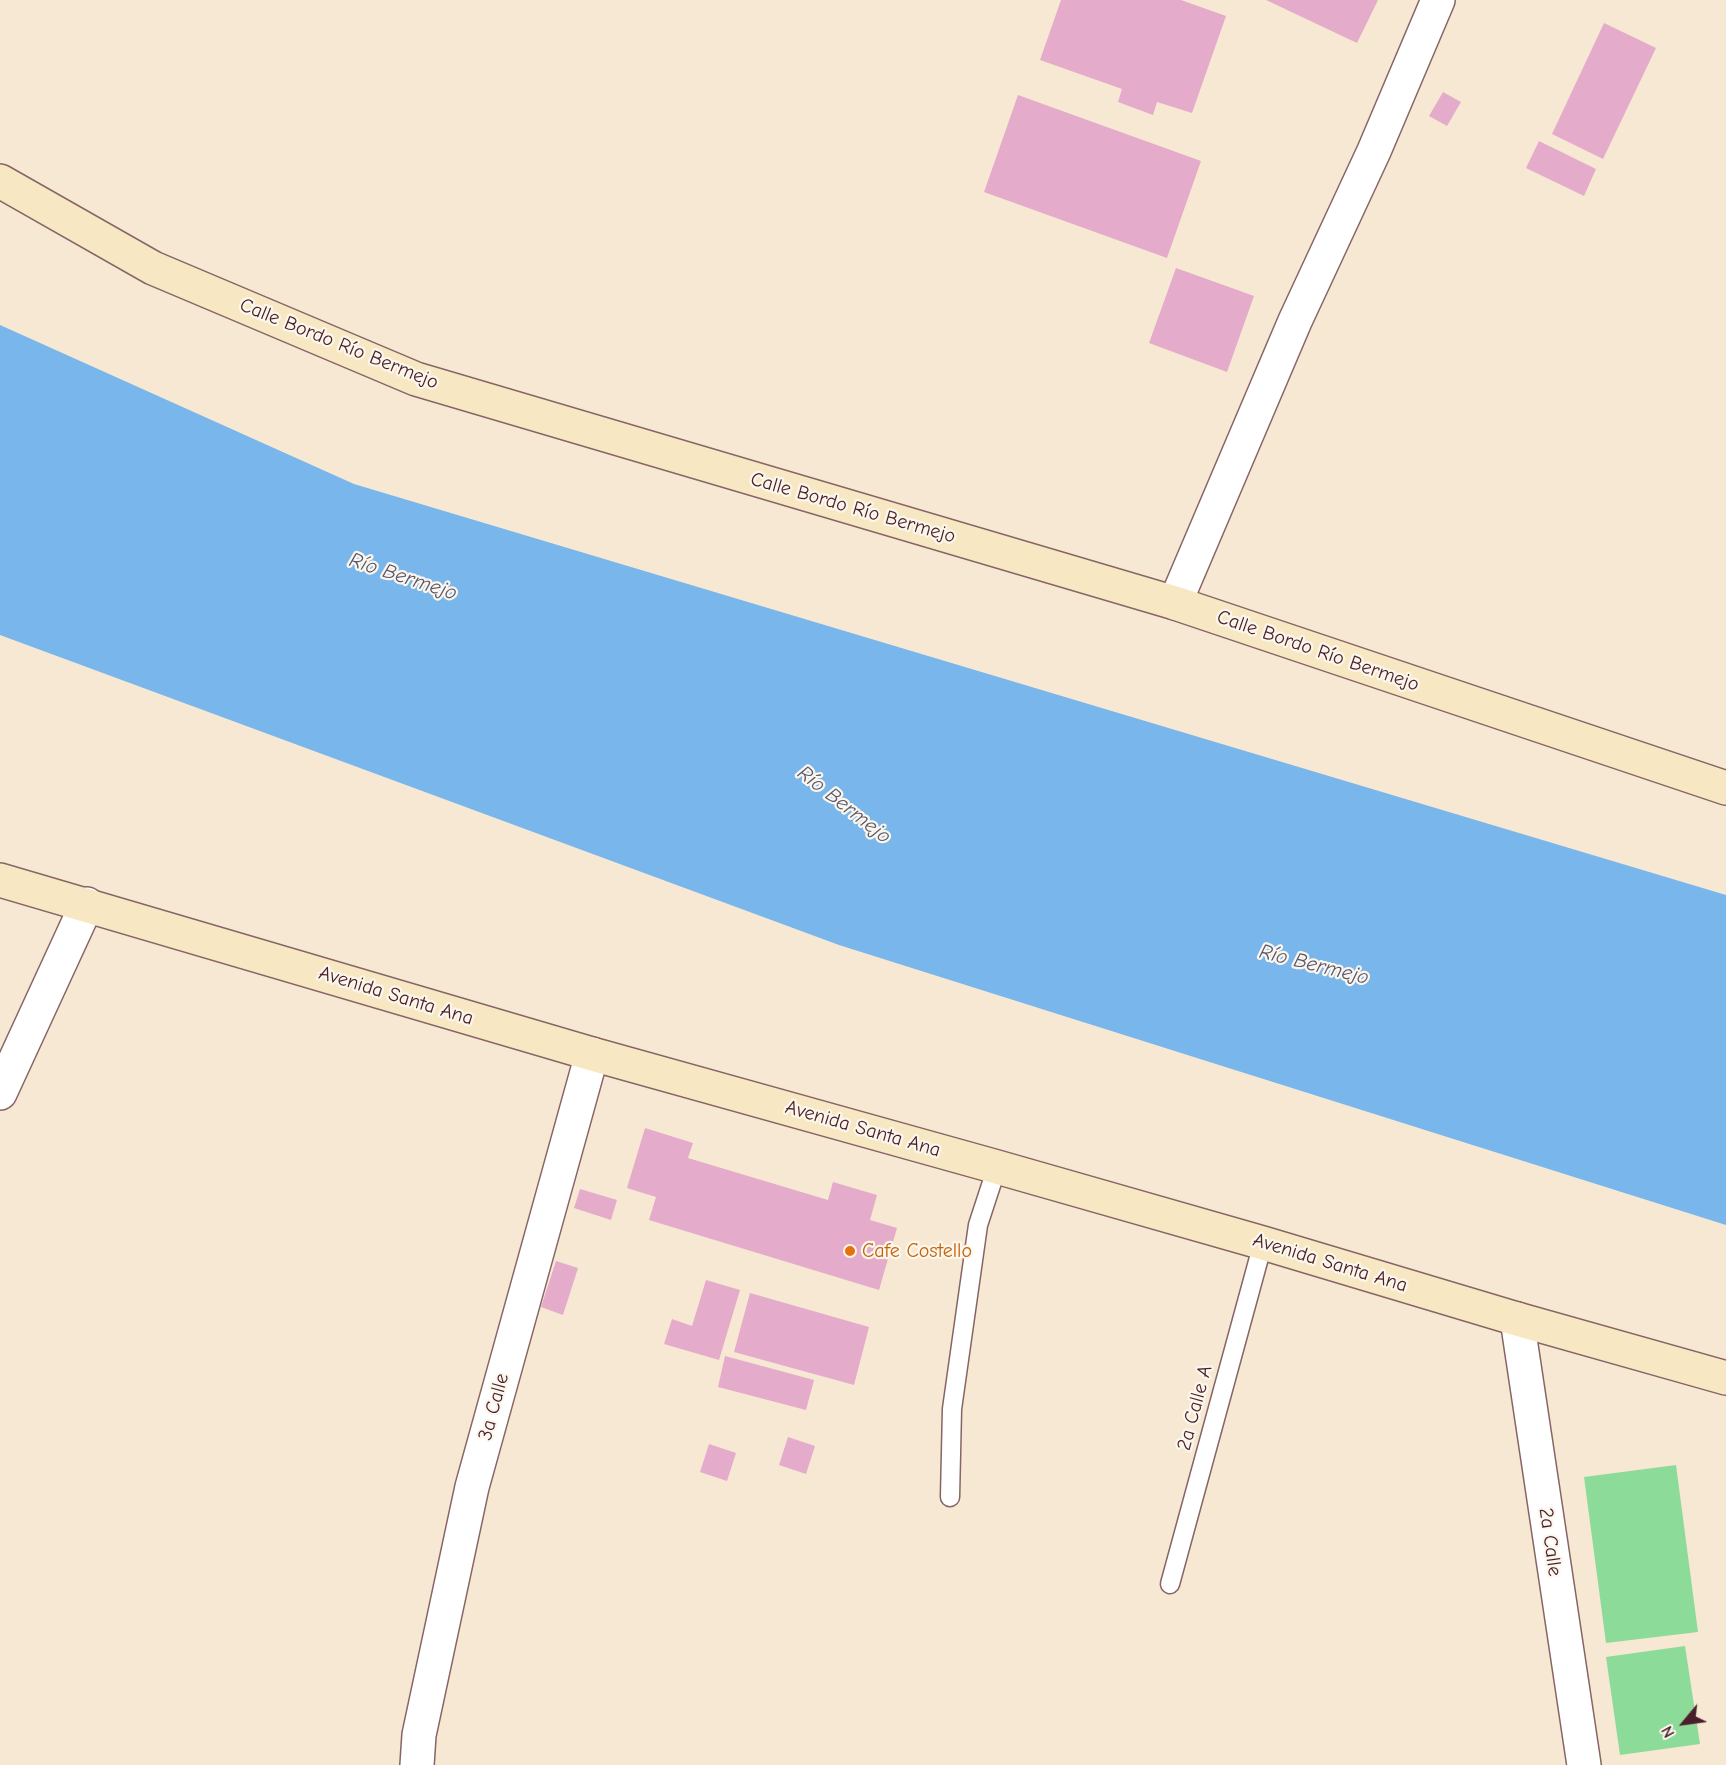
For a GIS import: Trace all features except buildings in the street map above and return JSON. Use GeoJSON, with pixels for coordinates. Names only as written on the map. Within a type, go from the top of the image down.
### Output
{"type":"FeatureCollection","features":[{"type":"Feature","properties":{"kind":"main road","name":"Calle Bordo Río Bermejo"},"geometry":{"type":"LineString","coordinates":[[0,181],[153,268],[416,379],[1175,603],[1726,788]]}},
{"type":"Feature","properties":{"kind":"main road","name":"Avenida Santa Ana"},"geometry":{"type":"LineString","coordinates":[[0,880],[592,1054],[997,1167],[1726,1378]]}},
{"type":"Feature","properties":{"kind":"street"},"geometry":{"type":"LineString","coordinates":[[1175,603],[1294,321],[1374,151],[1438,0]]}},
{"type":"Feature","properties":{"kind":"street"},"geometry":{"type":"LineString","coordinates":[[0,1093],[87,904]]}},
{"type":"Feature","properties":{"kind":"street","name":"3a Calle"},"geometry":{"type":"LineString","coordinates":[[417,1765],[419,1735],[472,1486],[592,1054]]}},
{"type":"Feature","properties":{"kind":"street","name":"2a Calle"},"geometry":{"type":"LineString","coordinates":[[1517,1319],[1584,1765]]}},
{"type":"Feature","properties":{"kind":"lane"},"geometry":{"type":"LineString","coordinates":[[950,1497],[952,1409],[976,1236],[997,1167]]}},
{"type":"Feature","properties":{"kind":"lane","name":"2a Calle A"},"geometry":{"type":"LineString","coordinates":[[1170,1584],[1263,1243]]}},
{"type":"Feature","properties":{"kind":"green space"},"geometry":{"type":"Polygon","coordinates":[[[1676,1465],[1698,1632],[1606,1643],[1584,1477],[1676,1465]]]}},
{"type":"Feature","properties":{"kind":"green space"},"geometry":{"type":"Polygon","coordinates":[[[1685,1646],[1700,1744],[1620,1755],[1606,1657],[1685,1646]]]}},
{"type":"Feature","properties":{"kind":"water","name":"Río Bermejo"},"geometry":{"type":"Polygon","coordinates":[[[0,325],[354,484],[1726,895],[1726,1225],[839,945],[0,635],[0,325]]]}},
{"type":"Feature","properties":{"kind":"place","name":"Cafe Costello"},"geometry":{"type":"Point","coordinates":[850,1251]}}]}
